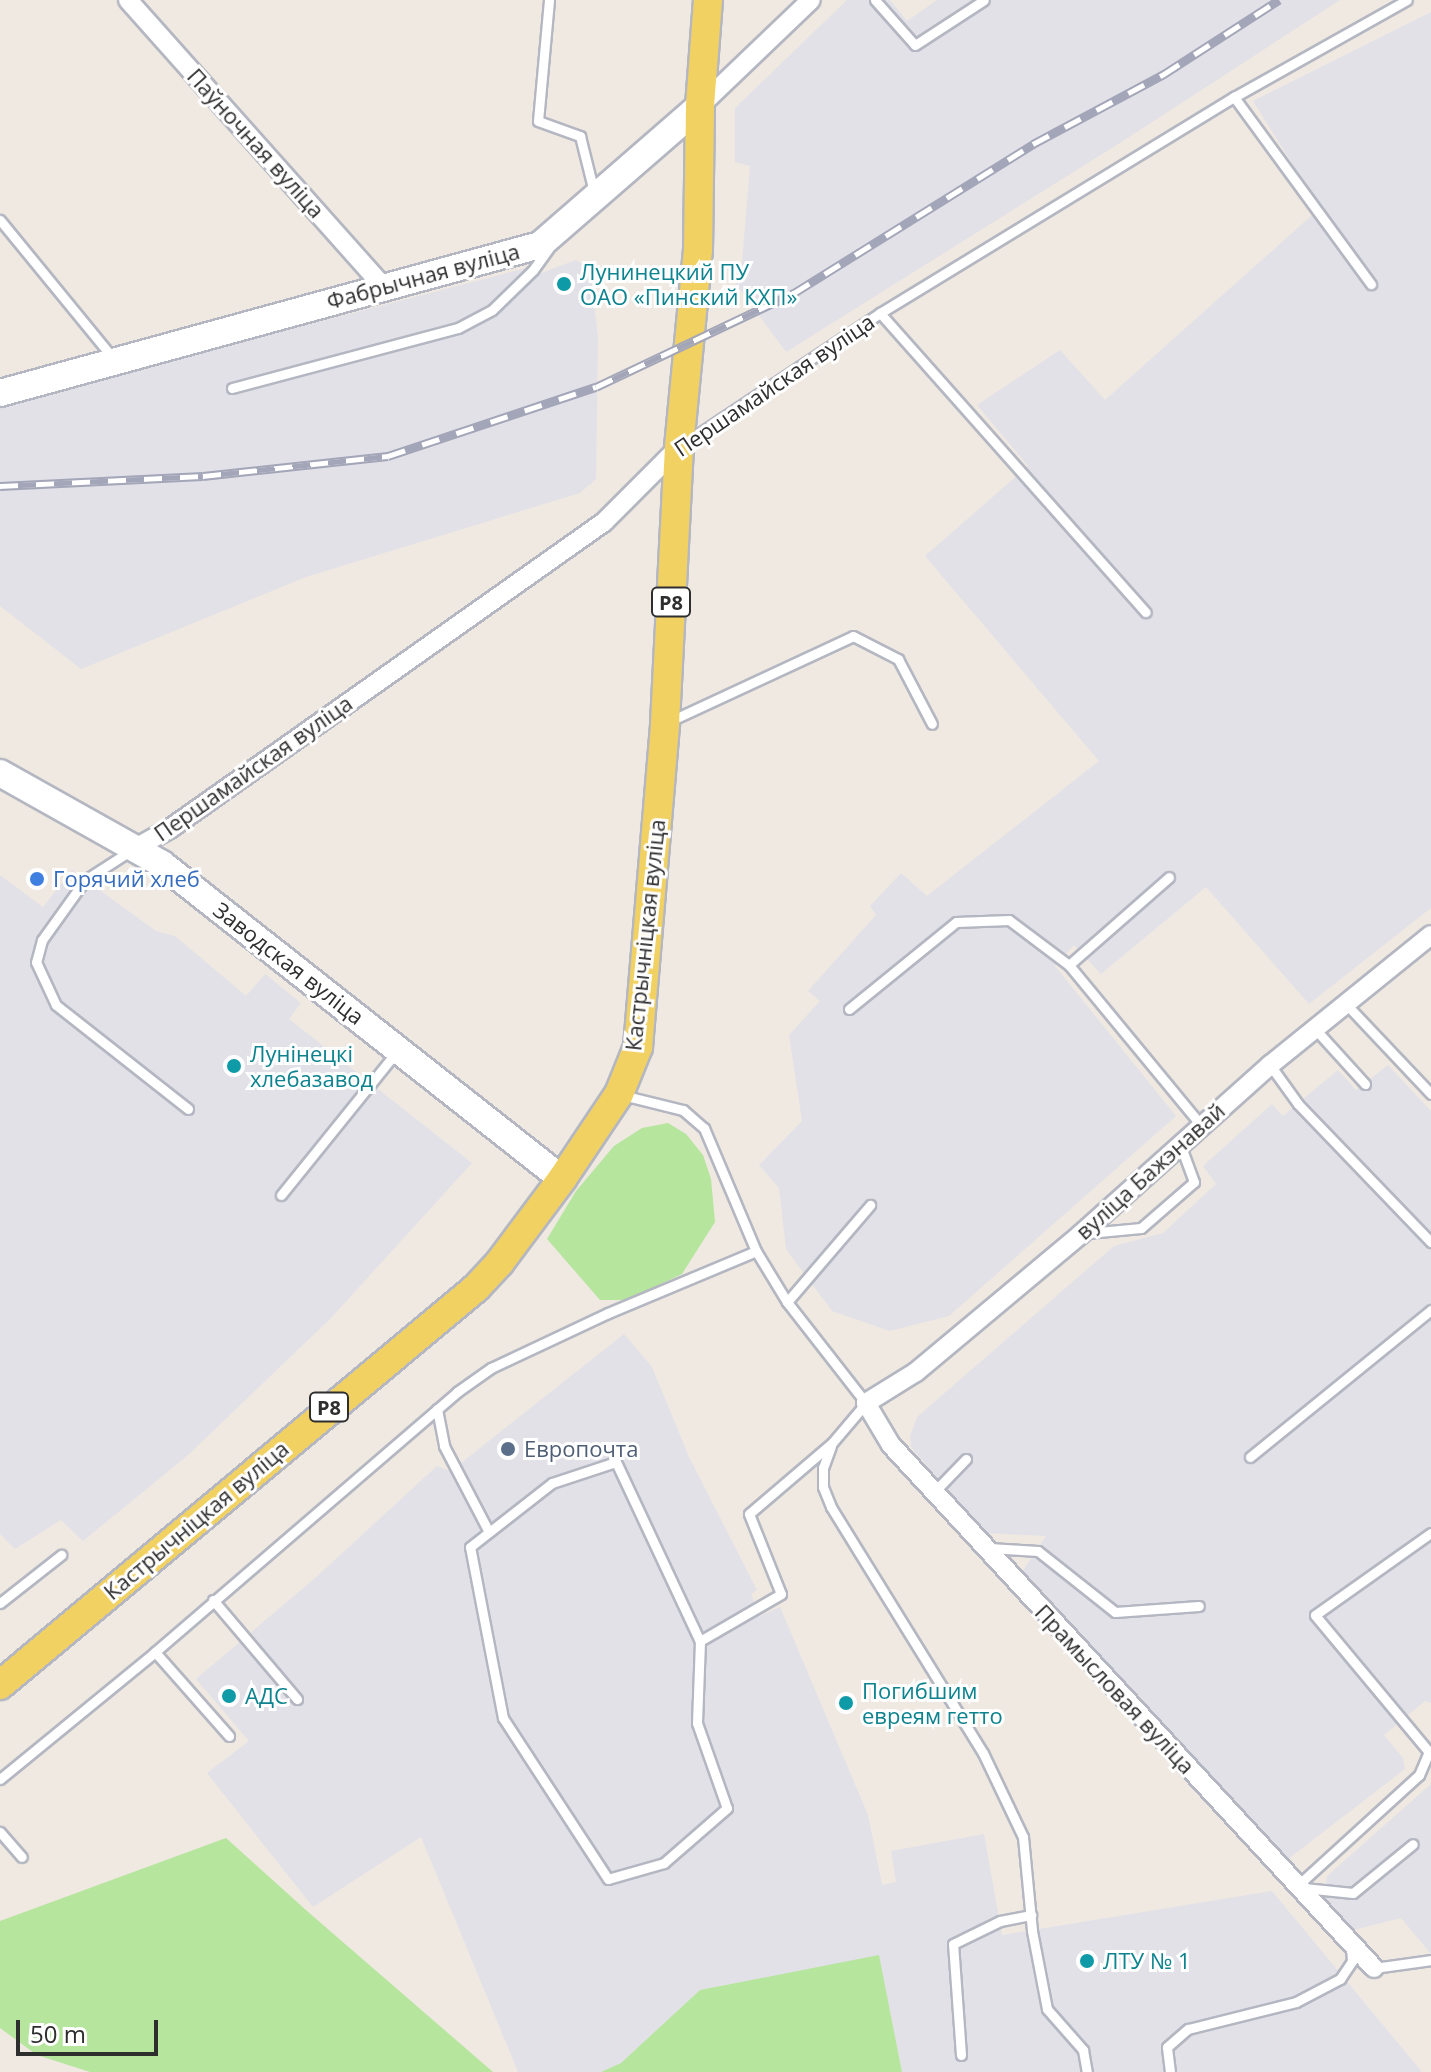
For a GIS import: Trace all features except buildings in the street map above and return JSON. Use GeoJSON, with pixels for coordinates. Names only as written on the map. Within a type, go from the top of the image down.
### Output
{"type":"FeatureCollection","features":[{"type":"Feature","properties":{"kind":"main road","name":"Р8"},"geometry":{"type":"LineString","coordinates":[[700,106],[708,0]]}},
{"type":"Feature","properties":{"kind":"main road","name":"Кастрычніцкая вуліца"},"geometry":{"type":"LineString","coordinates":[[0,1685],[476,1288],[500,1262],[562,1179],[619,1094],[638,1047],[665,723],[679,447],[698,250],[700,106]]}},
{"type":"Feature","properties":{"kind":"street","name":"Паўночная вуліца"},"geometry":{"type":"LineString","coordinates":[[128,0],[383,286]]}},
{"type":"Feature","properties":{"kind":"street","name":"Фабрычная вуліца"},"geometry":{"type":"LineString","coordinates":[[4,387],[540,245],[700,106],[811,0]]}},
{"type":"Feature","properties":{"kind":"street","name":"Першамайская вуліца"},"geometry":{"type":"LineString","coordinates":[[137,847],[171,828],[604,522],[679,447]]}},
{"type":"Feature","properties":{"kind":"street","name":"Заводская вуліца"},"geometry":{"type":"LineString","coordinates":[[0,773],[137,847],[562,1179]]}},
{"type":"Feature","properties":{"kind":"street","name":"вуліца Бажэнавай"},"geometry":{"type":"LineString","coordinates":[[866,1403],[916,1372],[1081,1234],[1270,1065],[1431,935]]}},
{"type":"Feature","properties":{"kind":"street","name":"Прамысловая вуліца"},"geometry":{"type":"LineString","coordinates":[[866,1403],[891,1445],[1374,1968]]}},
{"type":"Feature","properties":{"kind":"lane"},"geometry":{"type":"LineString","coordinates":[[549,0],[538,121],[580,136],[595,197]]}},
{"type":"Feature","properties":{"kind":"lane"},"geometry":{"type":"LineString","coordinates":[[875,0],[915,45],[984,0]]}},
{"type":"Feature","properties":{"kind":"lane","name":"Першамайская вуліца"},"geometry":{"type":"LineString","coordinates":[[679,447],[880,313],[1234,97],[1407,0]]}},
{"type":"Feature","properties":{"kind":"lane"},"geometry":{"type":"LineString","coordinates":[[1234,97],[1371,284]]}},
{"type":"Feature","properties":{"kind":"lane"},"geometry":{"type":"LineString","coordinates":[[0,220],[115,360]]}},
{"type":"Feature","properties":{"kind":"lane"},"geometry":{"type":"LineString","coordinates":[[232,388],[458,328],[492,310],[533,270],[569,220]]}},
{"type":"Feature","properties":{"kind":"lane"},"geometry":{"type":"LineString","coordinates":[[880,313],[1145,612]]}},
{"type":"Feature","properties":{"kind":"lane"},"geometry":{"type":"LineString","coordinates":[[665,723],[853,636],[898,659],[932,724]]}},
{"type":"Feature","properties":{"kind":"lane"},"geometry":{"type":"LineString","coordinates":[[137,847],[85,880],[42,940],[36,962],[56,1005],[188,1109]]}},
{"type":"Feature","properties":{"kind":"lane"},"geometry":{"type":"LineString","coordinates":[[1069,965],[1169,877]]}},
{"type":"Feature","properties":{"kind":"lane"},"geometry":{"type":"LineString","coordinates":[[849,1009],[956,922],[1009,920],[1069,965],[1201,1125]]}},
{"type":"Feature","properties":{"kind":"lane"},"geometry":{"type":"LineString","coordinates":[[1346,1004],[1431,1094]]}},
{"type":"Feature","properties":{"kind":"lane"},"geometry":{"type":"LineString","coordinates":[[1316,1030],[1365,1084]]}},
{"type":"Feature","properties":{"kind":"lane"},"geometry":{"type":"LineString","coordinates":[[281,1195],[399,1049]]}},
{"type":"Feature","properties":{"kind":"lane"},"geometry":{"type":"LineString","coordinates":[[1270,1065],[1298,1104],[1431,1242]]}},
{"type":"Feature","properties":{"kind":"lane"},"geometry":{"type":"LineString","coordinates":[[619,1094],[683,1110],[704,1128],[756,1251],[787,1302],[866,1403],[832,1443],[749,1514],[781,1594],[700,1641]]}},
{"type":"Feature","properties":{"kind":"lane"},"geometry":{"type":"LineString","coordinates":[[1081,1234],[1141,1228],[1194,1182],[1180,1144]]}},
{"type":"Feature","properties":{"kind":"lane"},"geometry":{"type":"LineString","coordinates":[[787,1302],[870,1205]]}},
{"type":"Feature","properties":{"kind":"lane"},"geometry":{"type":"LineString","coordinates":[[0,1779],[155,1652],[437,1409],[491,1368],[608,1313],[756,1251]]}},
{"type":"Feature","properties":{"kind":"lane"},"geometry":{"type":"LineString","coordinates":[[1250,1457],[1431,1310]]}},
{"type":"Feature","properties":{"kind":"lane"},"geometry":{"type":"LineString","coordinates":[[437,1409],[444,1446],[489,1532]]}},
{"type":"Feature","properties":{"kind":"lane"},"geometry":{"type":"LineString","coordinates":[[832,1443],[823,1468],[823,1487],[831,1507],[983,1753],[1023,1837],[1031,1915],[1047,2009],[1083,2050],[1087,2072]]}},
{"type":"Feature","properties":{"kind":"lane"},"geometry":{"type":"LineString","coordinates":[[934,1492],[966,1459]]}},
{"type":"Feature","properties":{"kind":"lane"},"geometry":{"type":"LineString","coordinates":[[616,1462],[700,1641],[697,1723],[727,1808],[664,1863],[608,1879],[503,1718],[470,1547],[552,1483],[616,1462]]}},
{"type":"Feature","properties":{"kind":"lane"},"geometry":{"type":"LineString","coordinates":[[1297,1886],[1419,1775],[1429,1752],[1315,1615],[1431,1533]]}},
{"type":"Feature","properties":{"kind":"lane"},"geometry":{"type":"LineString","coordinates":[[986,1548],[1038,1551],[1115,1612],[1199,1606]]}},
{"type":"Feature","properties":{"kind":"lane"},"geometry":{"type":"LineString","coordinates":[[0,1603],[61,1555]]}},
{"type":"Feature","properties":{"kind":"lane"},"geometry":{"type":"LineString","coordinates":[[213,1600],[297,1699]]}},
{"type":"Feature","properties":{"kind":"lane"},"geometry":{"type":"LineString","coordinates":[[155,1652],[229,1736]]}},
{"type":"Feature","properties":{"kind":"lane"},"geometry":{"type":"LineString","coordinates":[[0,1832],[22,1857]]}},
{"type":"Feature","properties":{"kind":"lane"},"geometry":{"type":"LineString","coordinates":[[1297,1886],[1353,1893],[1413,1844]]}},
{"type":"Feature","properties":{"kind":"lane"},"geometry":{"type":"LineString","coordinates":[[961,2055],[953,1944],[1000,1921],[1031,1915]]}},
{"type":"Feature","properties":{"kind":"lane"},"geometry":{"type":"LineString","coordinates":[[1170,2072],[1167,2047],[1188,2029],[1296,2002],[1340,1979],[1352,1961],[1351,1943]]}},
{"type":"Feature","properties":{"kind":"lane"},"geometry":{"type":"LineString","coordinates":[[1374,1968],[1431,1960]]}},
{"type":"Feature","properties":{"kind":"shaded area"},"geometry":{"type":"Polygon","coordinates":[[[847,0],[890,0],[907,21],[937,0],[1340,0],[1123,141],[786,352],[733,280],[741,274],[750,166],[735,162],[735,108],[847,0]]]}},
{"type":"Feature","properties":{"kind":"shaded area"},"geometry":{"type":"Polygon","coordinates":[[[1431,12],[1431,908],[1309,1004],[1206,887],[1101,974],[1074,945],[1055,966],[1176,1116],[949,1316],[890,1331],[832,1311],[786,1249],[779,1188],[759,1165],[802,1121],[789,1035],[820,1001],[808,991],[876,915],[870,906],[901,873],[927,896],[1099,761],[925,556],[1028,466],[977,405],[1060,350],[1105,400],[1320,208],[1253,101],[1431,12]]]}},
{"type":"Feature","properties":{"kind":"shaded area"},"geometry":{"type":"Polygon","coordinates":[[[576,260],[590,269],[598,337],[596,479],[580,493],[306,577],[81,669],[0,606],[0,405],[530,267],[536,275],[576,260]]]}},
{"type":"Feature","properties":{"kind":"shaded area","name":"Лунінецкі хлебазавод"},"geometry":{"type":"Polygon","coordinates":[[[72,870],[156,931],[175,936],[246,996],[265,974],[301,1003],[289,1019],[472,1163],[330,1319],[187,1456],[83,1541],[61,1520],[15,1549],[0,1534],[0,875],[43,907],[72,870]]]}},
{"type":"Feature","properties":{"kind":"shaded area"},"geometry":{"type":"Polygon","coordinates":[[[1388,1065],[1431,1111],[1431,1703],[1425,1701],[1384,1735],[1403,1758],[1405,1769],[1283,1863],[1022,1572],[1046,1536],[984,1533],[911,1447],[910,1436],[917,1417],[1114,1246],[1163,1233],[1216,1184],[1203,1166],[1272,1104],[1283,1116],[1338,1070],[1356,1090],[1388,1065]]]}},
{"type":"Feature","properties":{"kind":"shaded area"},"geometry":{"type":"Polygon","coordinates":[[[624,1334],[652,1367],[689,1457],[757,1590],[751,1594],[760,1616],[780,1607],[868,1815],[882,1885],[896,1882],[891,1851],[984,1834],[1002,1935],[1272,1891],[1422,2072],[902,2072],[879,1956],[700,1990],[621,2063],[601,2072],[518,2072],[421,1837],[313,1907],[207,1773],[249,1741],[196,1679],[314,1579],[437,1466],[451,1471],[624,1334]]]}},
{"type":"Feature","properties":{"kind":"shaded area"},"geometry":{"type":"Polygon","coordinates":[[[1431,1784],[1431,1954],[1401,1918],[1354,1930],[1323,1901],[1327,1876],[1431,1784]]]}},
{"type":"Feature","properties":{"kind":"green space"},"geometry":{"type":"Polygon","coordinates":[[[668,1123],[686,1134],[703,1155],[711,1179],[715,1222],[682,1274],[628,1300],[600,1300],[547,1239],[576,1191],[614,1146],[642,1128],[668,1123]]]}},
{"type":"Feature","properties":{"kind":"green space"},"geometry":{"type":"Polygon","coordinates":[[[226,1838],[493,2072],[90,2072],[37,2055],[0,2028],[0,1921],[226,1838]]]}},
{"type":"Feature","properties":{"kind":"green space"},"geometry":{"type":"Polygon","coordinates":[[[879,1955],[902,2072],[601,2072],[621,2063],[700,1990],[879,1955]]]}},
{"type":"Feature","properties":{"kind":"railway"},"geometry":{"type":"LineString","coordinates":[[0,486],[203,476],[388,456],[596,387],[794,293],[1033,144],[1164,74],[1279,0]]}},
{"type":"Feature","properties":{"kind":"place","name":"Лунинецкий ПУ ОАО «Пинский КХП»"},"geometry":{"type":"Point","coordinates":[564,284]}},
{"type":"Feature","properties":{"kind":"place","name":"Горячий хлеб"},"geometry":{"type":"Point","coordinates":[37,879]}},
{"type":"Feature","properties":{"kind":"place","name":"Лунінецкі хлебазавод"},"geometry":{"type":"Point","coordinates":[234,1066]}},
{"type":"Feature","properties":{"kind":"place","name":"Европочта"},"geometry":{"type":"Point","coordinates":[508,1449]}},
{"type":"Feature","properties":{"kind":"place","name":"АДС"},"geometry":{"type":"Point","coordinates":[229,1696]}},
{"type":"Feature","properties":{"kind":"place","name":"Погибшим евреям гетто"},"geometry":{"type":"Point","coordinates":[846,1703]}},
{"type":"Feature","properties":{"kind":"place","name":"ЛТУ № 1"},"geometry":{"type":"Point","coordinates":[1087,1961]}}]}
